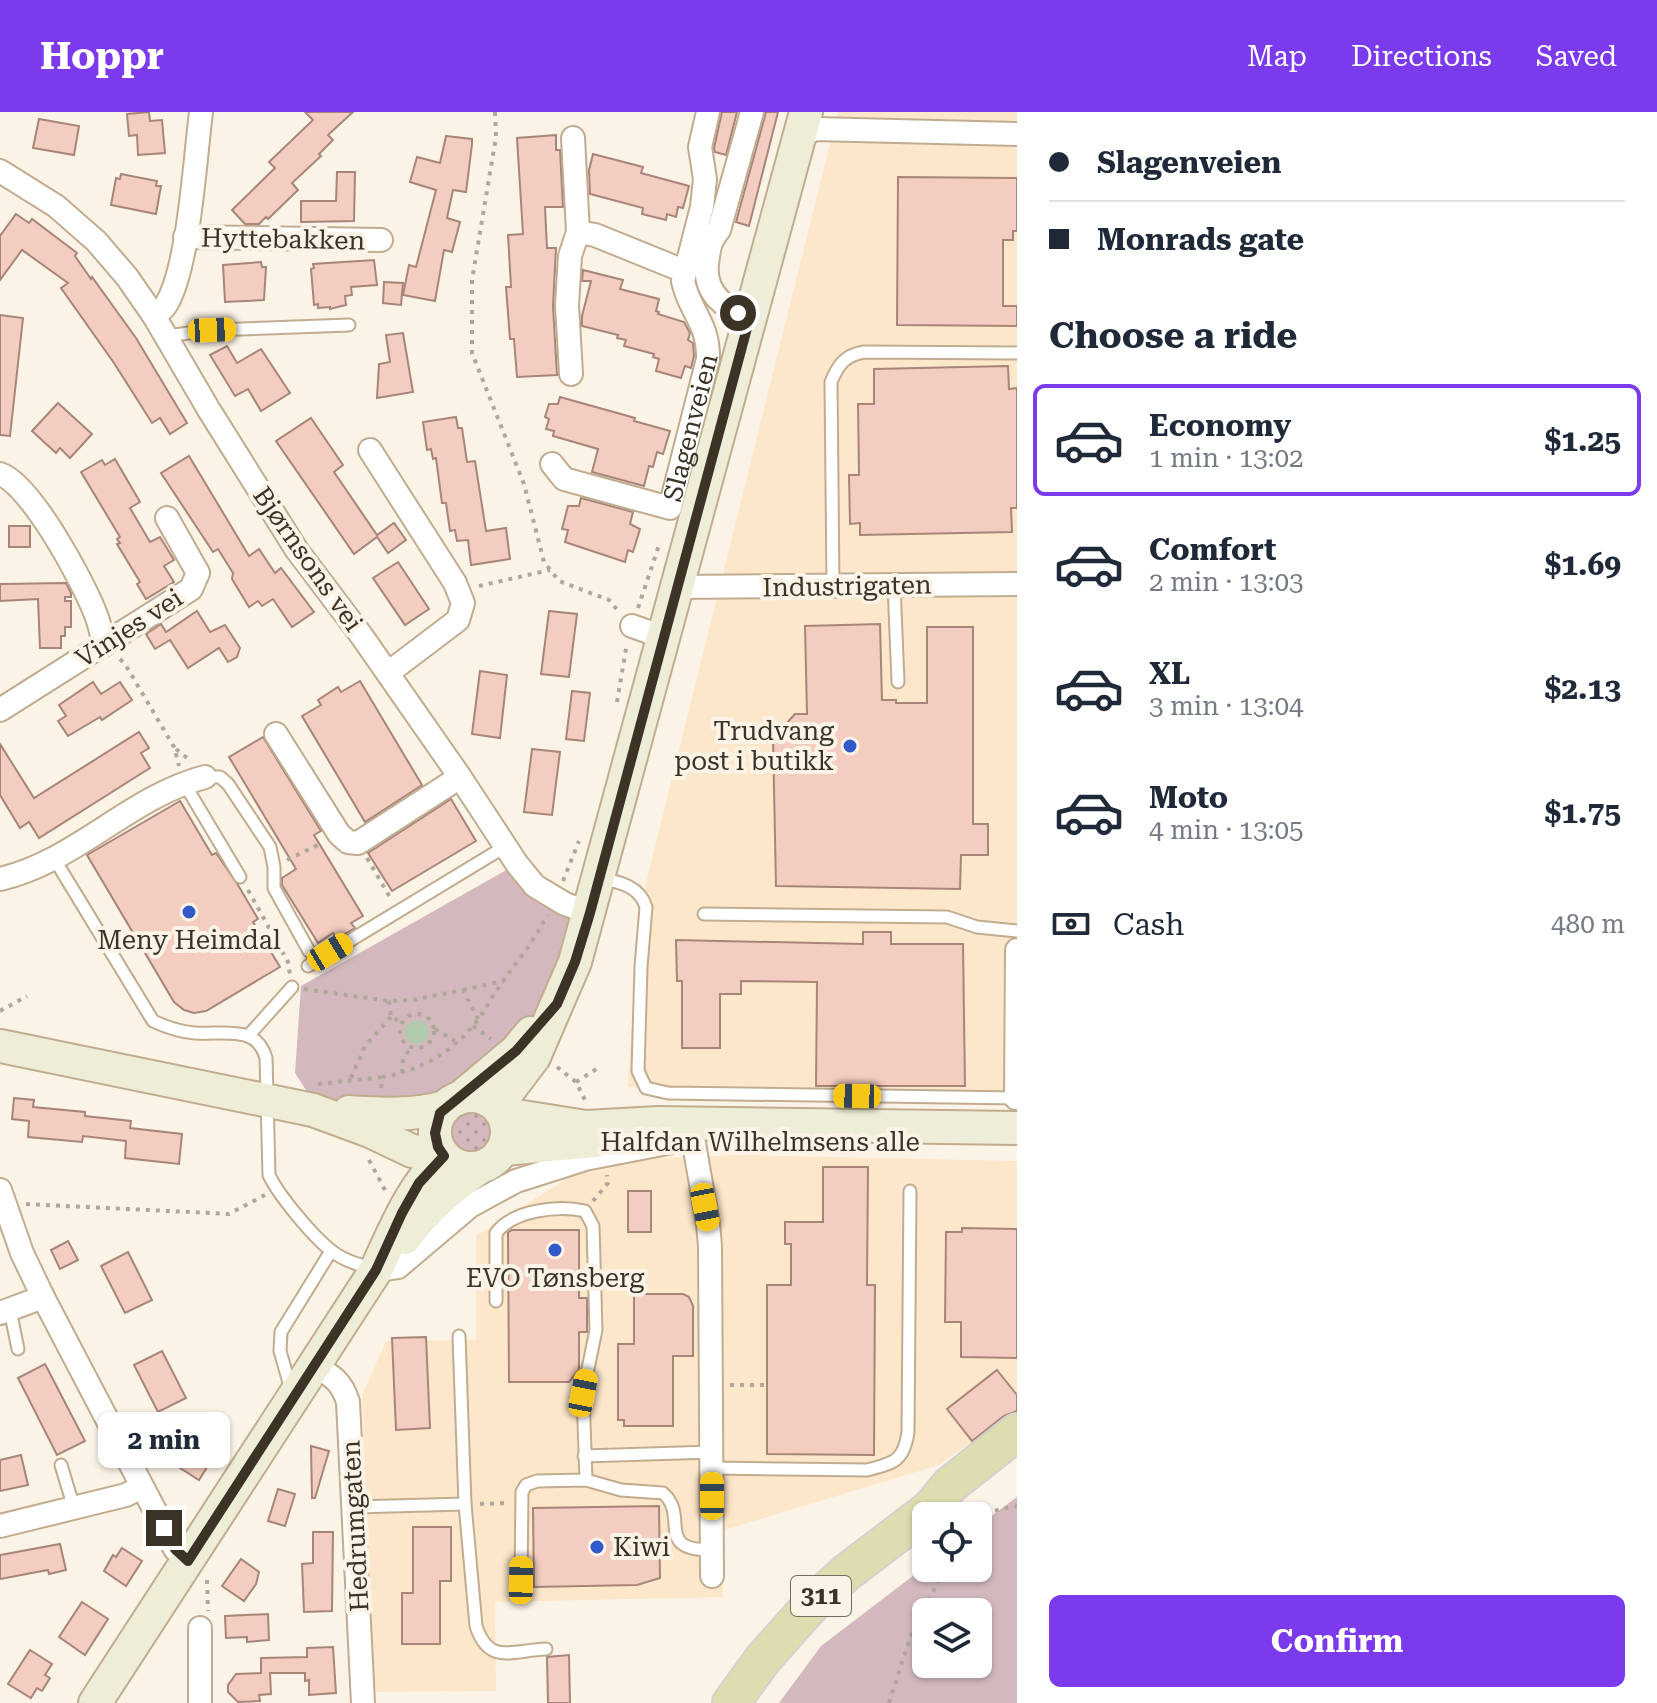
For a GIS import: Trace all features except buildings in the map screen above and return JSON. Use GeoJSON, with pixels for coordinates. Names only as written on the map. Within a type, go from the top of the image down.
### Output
{"type":"FeatureCollection","features":[{"type":"Feature","properties":{"kind":"main road","name":"Slagenveien"},"geometry":{"type":"LineString","coordinates":[[500,1110],[534,1057],[575,962],[802,124]]}},
{"type":"Feature","properties":{"kind":"main road","name":"Slagenveien"},"geometry":{"type":"LineString","coordinates":[[453,1102],[516,1051],[557,1004]]}},
{"type":"Feature","properties":{"kind":"main road"},"geometry":{"type":"LineString","coordinates":[[0,1046],[267,1092],[370,1131],[412,1151],[443,1155]]}},
{"type":"Feature","properties":{"kind":"main road"},"geometry":{"type":"LineString","coordinates":[[313,1110],[395,1116],[423,1113],[453,1102],[480,1097],[500,1110],[507,1125],[507,1138],[491,1159],[450,1189],[417,1220],[399,1246],[376,1270]]}},
{"type":"Feature","properties":{"kind":"main road"},"geometry":{"type":"LineString","coordinates":[[453,1102],[435,1126],[436,1140],[443,1155],[458,1166],[491,1159]]}},
{"type":"Feature","properties":{"kind":"main road","name":"Halfdan Wilhelmsens alle"},"geometry":{"type":"LineString","coordinates":[[500,1110],[586,1127],[658,1123],[1017,1128]]}},
{"type":"Feature","properties":{"kind":"main road","name":"Halfdan Wilhelmsens alle"},"geometry":{"type":"LineString","coordinates":[[491,1159],[639,1138],[1017,1144]]}},
{"type":"Feature","properties":{"kind":"main road"},"geometry":{"type":"LineString","coordinates":[[95,1703],[195,1568],[294,1397],[376,1270],[419,1183],[443,1155]]}},
{"type":"Feature","properties":{"kind":"main road","name":"311"},"geometry":{"type":"LineString","coordinates":[[936,1502],[950,1485],[1017,1432]]}},
{"type":"Feature","properties":{"kind":"main road","name":"311"},"geometry":{"type":"LineString","coordinates":[[947,1502],[1017,1457]]}},
{"type":"Feature","properties":{"kind":"main road","name":"311"},"geometry":{"type":"LineString","coordinates":[[731,1703],[763,1659],[812,1604],[864,1557],[912,1522]]}},
{"type":"Feature","properties":{"kind":"street"},"geometry":{"type":"LineString","coordinates":[[154,316],[165,307],[171,296],[185,237],[201,112]]}},
{"type":"Feature","properties":{"kind":"street"},"geometry":{"type":"LineString","coordinates":[[708,112],[700,147],[705,179],[703,234],[706,277],[713,294],[738,313],[750,317]]}},
{"type":"Feature","properties":{"kind":"street"},"geometry":{"type":"LineString","coordinates":[[578,232],[595,235],[684,271],[703,234],[722,223],[752,112]]}},
{"type":"Feature","properties":{"kind":"street"},"geometry":{"type":"LineString","coordinates":[[802,124],[815,129],[1017,134]]}},
{"type":"Feature","properties":{"kind":"street"},"geometry":{"type":"LineString","coordinates":[[571,374],[567,305],[570,256],[578,232],[573,138]]}},
{"type":"Feature","properties":{"kind":"street","name":"Bjørnsons vei"},"geometry":{"type":"LineString","coordinates":[[0,171],[56,206],[96,241],[127,277],[296,549],[388,673],[517,864],[535,886],[555,899],[590,913]]}},
{"type":"Feature","properties":{"kind":"street","name":"Hyttebakken"},"geometry":{"type":"LineString","coordinates":[[185,237],[381,240]]}},
{"type":"Feature","properties":{"kind":"street","name":"Slagenveien"},"geometry":{"type":"LineString","coordinates":[[552,464],[564,479],[670,508],[709,345],[704,326],[685,291],[684,271]]}},
{"type":"Feature","properties":{"kind":"street"},"geometry":{"type":"LineString","coordinates":[[370,450],[463,603],[458,620],[388,673]]}},
{"type":"Feature","properties":{"kind":"street"},"geometry":{"type":"LineString","coordinates":[[0,474],[17,483],[49,529],[88,595],[104,645]]}},
{"type":"Feature","properties":{"kind":"street","name":"Vinjes vei"},"geometry":{"type":"LineString","coordinates":[[0,710],[191,589],[198,573],[167,518]]}},
{"type":"Feature","properties":{"kind":"street","name":"Industrigaten"},"geometry":{"type":"LineString","coordinates":[[677,587],[1017,584]]}},
{"type":"Feature","properties":{"kind":"street"},"geometry":{"type":"LineString","coordinates":[[632,626],[663,637]]}},
{"type":"Feature","properties":{"kind":"street"},"geometry":{"type":"LineString","coordinates":[[276,734],[349,838],[460,777]]}},
{"type":"Feature","properties":{"kind":"street"},"geometry":{"type":"LineString","coordinates":[[0,879],[55,860],[163,790],[189,781]]}},
{"type":"Feature","properties":{"kind":"street"},"geometry":{"type":"LineString","coordinates":[[1017,950],[1017,1098]]}},
{"type":"Feature","properties":{"kind":"street"},"geometry":{"type":"LineString","coordinates":[[376,1270],[398,1267],[470,1206],[516,1181],[585,1159],[693,1138],[708,1224],[712,1576]]}},
{"type":"Feature","properties":{"kind":"street"},"geometry":{"type":"LineString","coordinates":[[2,1196],[22,1253],[43,1297],[141,1487],[175,1549],[195,1568]]}},
{"type":"Feature","properties":{"kind":"street"},"geometry":{"type":"LineString","coordinates":[[5,1312],[43,1297]]}},
{"type":"Feature","properties":{"kind":"street","name":"Hedrumgaten"},"geometry":{"type":"LineString","coordinates":[[314,1366],[343,1385],[348,1402],[363,1703]]}},
{"type":"Feature","properties":{"kind":"street"},"geometry":{"type":"LineString","coordinates":[[0,1526],[126,1495],[141,1487]]}},
{"type":"Feature","properties":{"kind":"street"},"geometry":{"type":"LineString","coordinates":[[200,1628],[200,1703]]}},
{"type":"Feature","properties":{"kind":"lane"},"geometry":{"type":"LineString","coordinates":[[166,336],[212,330],[349,325]]}},
{"type":"Feature","properties":{"kind":"lane"},"geometry":{"type":"LineString","coordinates":[[833,586],[831,382],[836,368],[845,359],[864,352],[1017,353]]}},
{"type":"Feature","properties":{"kind":"lane"},"geometry":{"type":"LineString","coordinates":[[894,584],[898,682]]}},
{"type":"Feature","properties":{"kind":"lane"},"geometry":{"type":"LineString","coordinates":[[240,877],[189,781],[220,777],[228,784],[270,847],[274,888],[309,951]]}},
{"type":"Feature","properties":{"kind":"lane"},"geometry":{"type":"LineString","coordinates":[[308,966],[507,846]]}},
{"type":"Feature","properties":{"kind":"lane"},"geometry":{"type":"LineString","coordinates":[[55,860],[153,1021],[169,1029],[194,1033],[238,1032],[249,1035],[263,1047],[267,1092],[266,1156],[269,1175],[276,1190],[331,1251],[376,1270]]}},
{"type":"Feature","properties":{"kind":"lane"},"geometry":{"type":"LineString","coordinates":[[599,878],[622,882],[643,898],[646,907],[638,1071],[646,1088],[684,1094],[1017,1098]]}},
{"type":"Feature","properties":{"kind":"lane"},"geometry":{"type":"LineString","coordinates":[[704,914],[947,917],[977,927],[1017,931]]}},
{"type":"Feature","properties":{"kind":"lane"},"geometry":{"type":"LineString","coordinates":[[249,1035],[292,987]]}},
{"type":"Feature","properties":{"kind":"lane"},"geometry":{"type":"LineString","coordinates":[[584,1456],[867,1470],[900,1457],[906,1447],[908,1432],[910,1191]]}},
{"type":"Feature","properties":{"kind":"lane"},"geometry":{"type":"LineString","coordinates":[[496,1301],[496,1233],[501,1226],[514,1218],[555,1208],[585,1211],[593,1226],[596,1330],[583,1393],[586,1480]]}},
{"type":"Feature","properties":{"kind":"lane"},"geometry":{"type":"LineString","coordinates":[[294,1397],[280,1351],[281,1332],[331,1251]]}},
{"type":"Feature","properties":{"kind":"lane"},"geometry":{"type":"LineString","coordinates":[[5,1312],[18,1349]]}},
{"type":"Feature","properties":{"kind":"lane"},"geometry":{"type":"LineString","coordinates":[[459,1336],[465,1504],[476,1626],[481,1641],[491,1652],[503,1654],[546,1649]]}},
{"type":"Feature","properties":{"kind":"lane"},"geometry":{"type":"LineString","coordinates":[[61,1465],[74,1508]]}},
{"type":"Feature","properties":{"kind":"lane"},"geometry":{"type":"LineString","coordinates":[[521,1580],[522,1503],[526,1485],[537,1481],[586,1480],[621,1490],[663,1493],[673,1505],[676,1538],[683,1546],[712,1550]]}},
{"type":"Feature","properties":{"kind":"lane"},"geometry":{"type":"LineString","coordinates":[[354,1507],[465,1504]]}},
{"type":"Feature","properties":{"kind":"path"},"geometry":{"type":"LineString","coordinates":[[495,112],[496,137],[472,280],[472,353],[524,484],[544,562],[559,581],[609,600],[632,626]]}},
{"type":"Feature","properties":{"kind":"path"},"geometry":{"type":"LineString","coordinates":[[614,714],[632,626],[670,508]]}},
{"type":"Feature","properties":{"kind":"path"},"geometry":{"type":"LineString","coordinates":[[458,591],[550,570]]}},
{"type":"Feature","properties":{"kind":"path"},"geometry":{"type":"LineString","coordinates":[[104,645],[125,664],[174,747],[179,766],[189,781]]}},
{"type":"Feature","properties":{"kind":"path"},"geometry":{"type":"LineString","coordinates":[[267,1092],[383,1077],[432,1061],[478,1019],[535,941],[581,833]]}},
{"type":"Feature","properties":{"kind":"path"},"geometry":{"type":"LineString","coordinates":[[274,867],[349,838],[399,911]]}},
{"type":"Feature","properties":{"kind":"path"},"geometry":{"type":"LineString","coordinates":[[240,877],[288,962],[292,987],[389,1001],[413,1000],[506,980]]}},
{"type":"Feature","properties":{"kind":"path"},"geometry":{"type":"LineString","coordinates":[[463,990],[478,1019]]}},
{"type":"Feature","properties":{"kind":"path"},"geometry":{"type":"LineString","coordinates":[[0,1011],[27,996]]}},
{"type":"Feature","properties":{"kind":"path"},"geometry":{"type":"LineString","coordinates":[[351,1079],[365,1046],[391,1017],[389,1001]]}},
{"type":"Feature","properties":{"kind":"path"},"geometry":{"type":"LineString","coordinates":[[435,1029],[431,1042],[425,1047],[411,1047],[401,1037],[402,1023],[413,1014],[421,1014],[435,1029],[455,1041]]}},
{"type":"Feature","properties":{"kind":"path"},"geometry":{"type":"LineString","coordinates":[[391,1017],[402,1023]]}},
{"type":"Feature","properties":{"kind":"path"},"geometry":{"type":"LineString","coordinates":[[402,1073],[403,1059],[411,1047]]}},
{"type":"Feature","properties":{"kind":"path"},"geometry":{"type":"LineString","coordinates":[[556,1066],[576,1082],[586,1100],[586,1114]]}},
{"type":"Feature","properties":{"kind":"path"},"geometry":{"type":"LineString","coordinates":[[576,1082],[598,1068]]}},
{"type":"Feature","properties":{"kind":"path"},"geometry":{"type":"LineString","coordinates":[[380,1097],[383,1077]]}},
{"type":"Feature","properties":{"kind":"path"},"geometry":{"type":"LineString","coordinates":[[585,1211],[608,1183],[607,1174]]}},
{"type":"Feature","properties":{"kind":"path"},"geometry":{"type":"LineString","coordinates":[[2,1196],[229,1214],[276,1190]]}},
{"type":"Feature","properties":{"kind":"path"},"geometry":{"type":"LineString","coordinates":[[712,1385],[767,1385]]}},
{"type":"Feature","properties":{"kind":"path"},"geometry":{"type":"LineString","coordinates":[[465,1504],[522,1503]]}},
{"type":"Feature","properties":{"kind":"path"},"geometry":{"type":"LineString","coordinates":[[992,1511],[1017,1506]]}},
{"type":"Feature","properties":{"kind":"path"},"geometry":{"type":"LineString","coordinates":[[195,1568],[207,1580],[208,1621],[200,1628]]}},
{"type":"Feature","properties":{"kind":"path"},"geometry":{"type":"LineString","coordinates":[[889,1703],[910,1638],[938,1582]]}},
{"type":"Feature","properties":{"kind":"shaded area"},"geometry":{"type":"Polygon","coordinates":[[[838,112],[1017,112],[1017,1102],[628,1087],[639,911],[838,112]]]}},
{"type":"Feature","properties":{"kind":"shaded area"},"geometry":{"type":"Polygon","coordinates":[[[517,864],[566,913],[574,926],[555,984],[525,1032],[449,1093],[399,1109],[313,1101],[295,1073],[301,986],[517,864]]]}},
{"type":"Feature","properties":{"kind":"shaded area"},"geometry":{"type":"Polygon","coordinates":[[[417,1020],[426,1023],[429,1032],[426,1041],[417,1044],[408,1041],[405,1032],[408,1023],[417,1020]]]}},
{"type":"Feature","properties":{"kind":"shaded area"},"geometry":{"type":"Polygon","coordinates":[[[472,1110],[488,1116],[494,1132],[488,1148],[472,1154],[456,1148],[450,1132],[456,1116],[472,1110]]]}},
{"type":"Feature","properties":{"kind":"shaded area"},"geometry":{"type":"Polygon","coordinates":[[[741,1155],[1017,1161],[1017,1410],[939,1465],[724,1530],[723,1597],[495,1602],[496,1691],[374,1692],[362,1396],[386,1341],[476,1340],[476,1236],[571,1176],[656,1158],[741,1155]]]}},
{"type":"Feature","properties":{"kind":"shaded area"},"geometry":{"type":"Polygon","coordinates":[[[1017,1497],[1017,1703],[779,1703],[821,1646],[912,1577],[912,1582],[992,1582],[992,1516],[1017,1497]]]}},
{"type":"Feature","properties":{"kind":"place","name":"Trudvang post i butikk"},"geometry":{"type":"Point","coordinates":[850,746]}},
{"type":"Feature","properties":{"kind":"place","name":"Meny Heimdal"},"geometry":{"type":"Point","coordinates":[189,912]}},
{"type":"Feature","properties":{"kind":"place","name":"EVO Tønsberg"},"geometry":{"type":"Point","coordinates":[555,1250]}},
{"type":"Feature","properties":{"kind":"place","name":"Kiwi"},"geometry":{"type":"Point","coordinates":[597,1547]}},
{"type":"Feature","properties":{"kind":"route"},"geometry":{"type":"LineString","coordinates":[[164,1528],[175,1549],[188,1561],[376,1270],[419,1183],[444,1156],[435,1133],[440,1113],[516,1051],[557,1004],[575,962],[590,913],[750,317],[738,313]]}}]}
